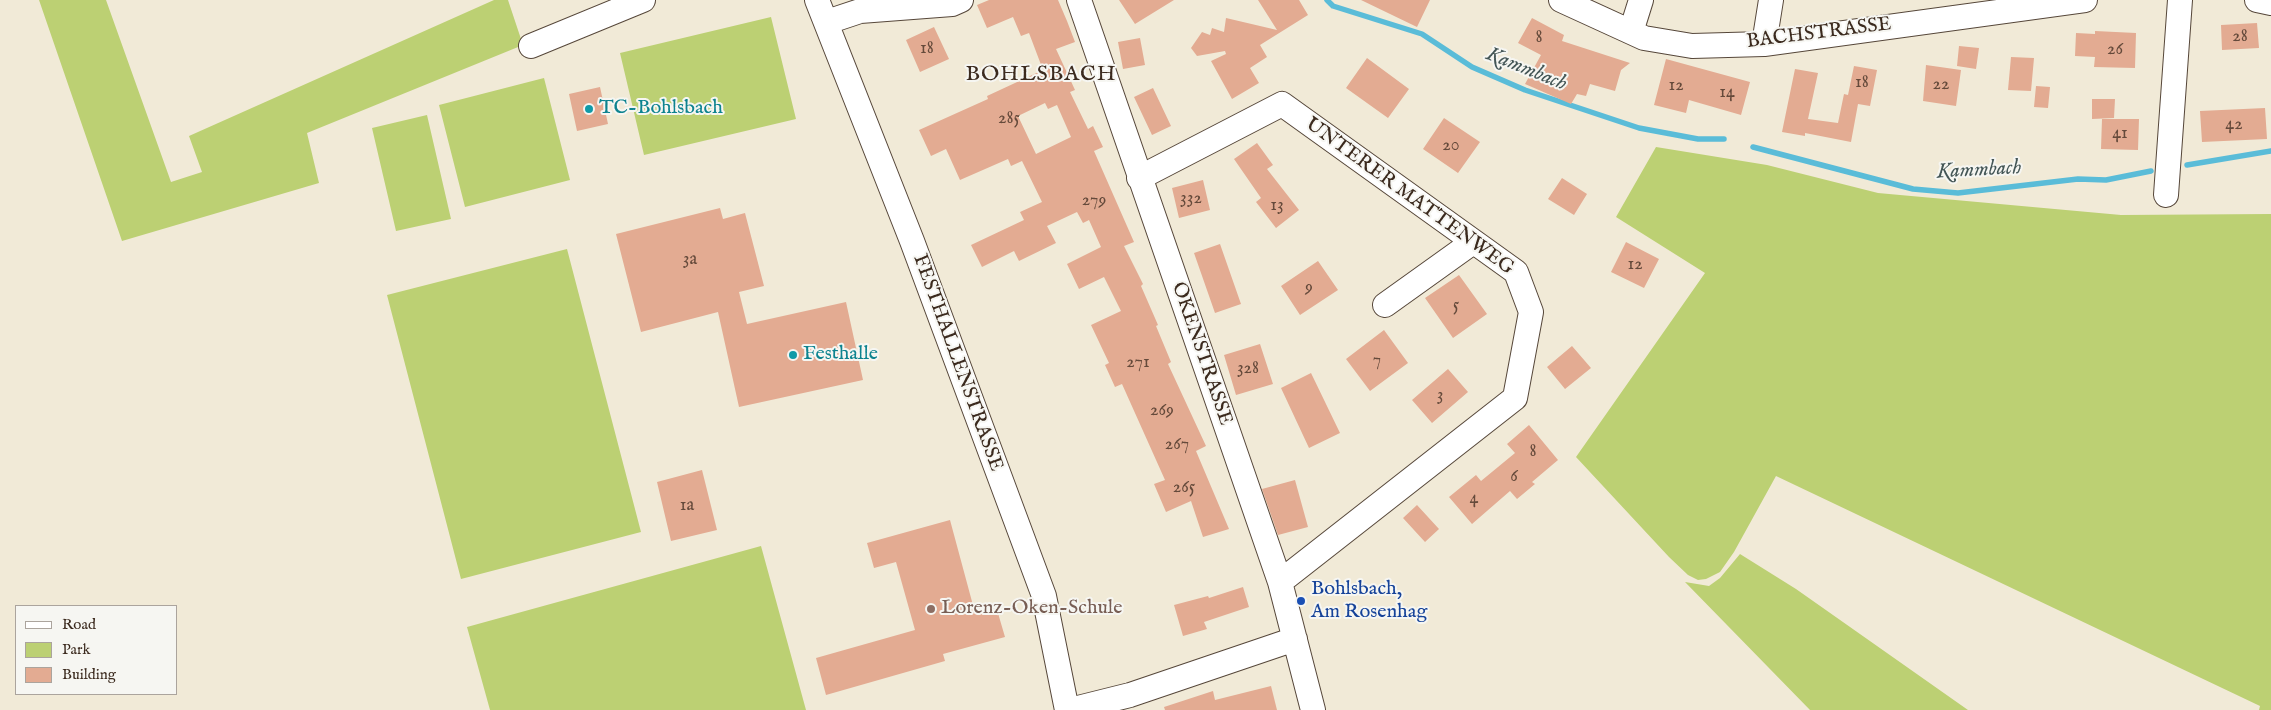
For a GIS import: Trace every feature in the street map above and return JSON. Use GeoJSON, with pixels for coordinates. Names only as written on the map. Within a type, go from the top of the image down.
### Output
{"type":"FeatureCollection","features":[{"type":"Feature","properties":{"kind":"street"},"geometry":{"type":"LineString","coordinates":[[531,46],[643,0]]}},
{"type":"Feature","properties":{"kind":"street","name":"FESTHALLENSTRASSE"},"geometry":{"type":"LineString","coordinates":[[817,0],[912,241],[1044,596],[1069,710]]}},
{"type":"Feature","properties":{"kind":"street"},"geometry":{"type":"LineString","coordinates":[[827,22],[860,11],[952,4],[961,0]]}},
{"type":"Feature","properties":{"kind":"street","name":"OKENSTRASSE"},"geometry":{"type":"LineString","coordinates":[[1079,0],[1280,582],[1313,710]]}},
{"type":"Feature","properties":{"kind":"street","name":"BACHSTRASSE"},"geometry":{"type":"LineString","coordinates":[[1561,0],[1644,38],[1692,46],[1764,44],[2085,0]]}},
{"type":"Feature","properties":{"kind":"street"},"geometry":{"type":"LineString","coordinates":[[1631,32],[1641,0]]}},
{"type":"Feature","properties":{"kind":"street"},"geometry":{"type":"LineString","coordinates":[[1764,44],[1771,0]]}},
{"type":"Feature","properties":{"kind":"street"},"geometry":{"type":"LineString","coordinates":[[2166,196],[2180,0]]}},
{"type":"Feature","properties":{"kind":"street"},"geometry":{"type":"LineString","coordinates":[[2257,0],[2271,3]]}},
{"type":"Feature","properties":{"kind":"street","name":"UNTERER MATTENWEG"},"geometry":{"type":"LineString","coordinates":[[1139,178],[1282,104],[1516,272],[1531,312],[1516,398],[1280,582]]}},
{"type":"Feature","properties":{"kind":"street"},"geometry":{"type":"LineString","coordinates":[[1385,305],[1474,242]]}},
{"type":"Feature","properties":{"kind":"street"},"geometry":{"type":"LineString","coordinates":[[1069,710],[1130,695],[1295,639]]}},
{"type":"Feature","properties":{"kind":"green space"},"geometry":{"type":"Polygon","coordinates":[[[39,0],[106,0],[171,182],[202,172],[189,136],[494,0],[508,0],[523,45],[307,133],[319,183],[122,241],[39,0]]]}},
{"type":"Feature","properties":{"kind":"green space"},"geometry":{"type":"Polygon","coordinates":[[[771,17],[796,119],[644,155],[620,53],[771,17]]]}},
{"type":"Feature","properties":{"kind":"green space"},"geometry":{"type":"Polygon","coordinates":[[[544,78],[570,180],[465,207],[439,105],[544,78]]]}},
{"type":"Feature","properties":{"kind":"green space"},"geometry":{"type":"Polygon","coordinates":[[[427,115],[451,219],[396,231],[372,128],[427,115]]]}},
{"type":"Feature","properties":{"kind":"green space"},"geometry":{"type":"Polygon","coordinates":[[[1656,147],[1767,165],[1878,193],[2121,215],[2271,214],[2271,710],[2259,710],[2260,706],[1776,476],[1734,552],[1720,572],[1706,579],[1698,580],[1688,575],[1576,457],[1705,273],[1616,217],[1656,147]]]}},
{"type":"Feature","properties":{"kind":"green space"},"geometry":{"type":"Polygon","coordinates":[[[567,249],[641,532],[461,579],[387,295],[567,249]]]}},
{"type":"Feature","properties":{"kind":"green space"},"geometry":{"type":"Polygon","coordinates":[[[761,546],[806,710],[490,710],[467,627],[761,546]]]}},
{"type":"Feature","properties":{"kind":"green space"},"geometry":{"type":"Polygon","coordinates":[[[1740,554],[1796,589],[1968,710],[1810,710],[1685,582],[1709,586],[1720,578],[1740,554]]]}},
{"type":"Feature","properties":{"kind":"building"},"geometry":{"type":"Polygon","coordinates":[[[989,0],[1058,0],[1075,42],[1056,49],[1075,90],[1070,92],[1088,129],[1093,126],[1103,147],[1094,151],[1134,242],[1124,246],[1143,284],[1141,286],[1171,362],[1168,364],[1206,446],[1196,451],[1229,529],[1203,537],[1191,501],[1166,512],[1154,484],[1165,480],[1122,384],[1115,387],[1105,365],[1109,363],[1091,325],[1121,311],[1104,277],[1079,289],[1067,264],[1101,247],[1089,220],[1083,223],[1077,212],[1047,226],[1056,243],[1019,261],[1014,251],[982,267],[971,245],[1024,220],[1020,212],[1042,202],[1022,161],[1011,166],[1008,159],[960,180],[946,149],[931,156],[919,130],[988,99],[987,96],[1043,70],[1029,33],[1021,36],[1013,17],[987,28],[977,5],[989,0]],[[1045,103],[1018,116],[1036,154],[1071,137],[1057,105],[1048,109],[1045,103]]]}},
{"type":"Feature","properties":{"kind":"building"},"geometry":{"type":"Polygon","coordinates":[[[1119,0],[1174,0],[1135,24],[1119,0]]]}},
{"type":"Feature","properties":{"kind":"building"},"geometry":{"type":"Polygon","coordinates":[[[1258,0],[1299,0],[1308,15],[1260,45],[1267,57],[1250,68],[1259,83],[1232,99],[1211,61],[1226,54],[1225,51],[1197,56],[1191,48],[1202,32],[1210,35],[1212,28],[1224,32],[1226,18],[1277,30],[1258,0]]]}},
{"type":"Feature","properties":{"kind":"building"},"geometry":{"type":"Polygon","coordinates":[[[1361,0],[1430,0],[1417,27],[1361,0]]]}},
{"type":"Feature","properties":{"kind":"building"},"geometry":{"type":"Polygon","coordinates":[[[1532,18],[1564,35],[1562,41],[1630,63],[1621,70],[1615,91],[1590,84],[1586,96],[1577,94],[1571,104],[1525,84],[1541,55],[1518,43],[1532,18]]]}},
{"type":"Feature","properties":{"kind":"building"},"geometry":{"type":"Polygon","coordinates":[[[2257,23],[2259,48],[2222,50],[2221,25],[2257,23]]]}},
{"type":"Feature","properties":{"kind":"building"},"geometry":{"type":"Polygon","coordinates":[[[934,27],[949,59],[920,72],[906,40],[934,27]]]}},
{"type":"Feature","properties":{"kind":"building"},"geometry":{"type":"Polygon","coordinates":[[[2095,31],[2136,33],[2135,68],[2094,67],[2095,57],[2075,56],[2076,33],[2095,34],[2095,31]]]}},
{"type":"Feature","properties":{"kind":"building"},"geometry":{"type":"Polygon","coordinates":[[[1140,38],[1145,65],[1123,69],[1118,42],[1140,38]]]}},
{"type":"Feature","properties":{"kind":"building"},"geometry":{"type":"Polygon","coordinates":[[[1959,46],[1979,48],[1976,69],[1957,66],[1959,46]]]}},
{"type":"Feature","properties":{"kind":"building"},"geometry":{"type":"Polygon","coordinates":[[[2011,57],[2034,58],[2031,91],[2008,90],[2011,57]]]}},
{"type":"Feature","properties":{"kind":"building"},"geometry":{"type":"Polygon","coordinates":[[[1367,58],[1409,89],[1388,118],[1346,88],[1367,58]]]}},
{"type":"Feature","properties":{"kind":"building"},"geometry":{"type":"Polygon","coordinates":[[[1666,59],[1750,82],[1741,115],[1689,100],[1686,113],[1654,105],[1666,59]]]}},
{"type":"Feature","properties":{"kind":"building"},"geometry":{"type":"Polygon","coordinates":[[[1926,65],[1961,70],[1956,106],[1923,101],[1926,65]]]}},
{"type":"Feature","properties":{"kind":"building"},"geometry":{"type":"Polygon","coordinates":[[[1854,66],[1877,70],[1870,106],[1858,104],[1851,142],[1805,133],[1805,136],[1782,132],[1795,69],[1818,73],[1808,119],[1838,123],[1844,94],[1848,95],[1854,66]]]}},
{"type":"Feature","properties":{"kind":"building"},"geometry":{"type":"Polygon","coordinates":[[[2036,86],[2050,87],[2048,108],[2034,107],[2036,86]]]}},
{"type":"Feature","properties":{"kind":"building","name":"TC-Bohlsbach"},"geometry":{"type":"Polygon","coordinates":[[[600,87],[608,124],[577,131],[569,94],[600,87]]]}},
{"type":"Feature","properties":{"kind":"building"},"geometry":{"type":"Polygon","coordinates":[[[1153,88],[1171,126],[1152,135],[1134,97],[1153,88]]]}},
{"type":"Feature","properties":{"kind":"building"},"geometry":{"type":"Polygon","coordinates":[[[2092,99],[2115,99],[2114,118],[2092,119],[2092,99]]]}},
{"type":"Feature","properties":{"kind":"building"},"geometry":{"type":"Polygon","coordinates":[[[2265,108],[2267,139],[2202,142],[2200,111],[2265,108]]]}},
{"type":"Feature","properties":{"kind":"building"},"geometry":{"type":"Polygon","coordinates":[[[1444,118],[1480,142],[1458,173],[1423,149],[1444,118]]]}},
{"type":"Feature","properties":{"kind":"building"},"geometry":{"type":"Polygon","coordinates":[[[2102,119],[2139,119],[2138,150],[2101,149],[2102,119]]]}},
{"type":"Feature","properties":{"kind":"building"},"geometry":{"type":"Polygon","coordinates":[[[1257,143],[1273,165],[1267,169],[1299,210],[1276,228],[1256,202],[1261,198],[1234,159],[1257,143]]]}},
{"type":"Feature","properties":{"kind":"building"},"geometry":{"type":"Polygon","coordinates":[[[1562,178],[1587,194],[1574,215],[1548,199],[1562,178]]]}},
{"type":"Feature","properties":{"kind":"building"},"geometry":{"type":"Polygon","coordinates":[[[1203,180],[1210,210],[1179,218],[1172,188],[1203,180]]]}},
{"type":"Feature","properties":{"kind":"building"},"geometry":{"type":"Polygon","coordinates":[[[720,208],[723,219],[745,213],[764,286],[739,292],[747,324],[846,302],[863,380],[739,407],[718,312],[641,332],[616,234],[720,208]]]}},
{"type":"Feature","properties":{"kind":"building"},"geometry":{"type":"Polygon","coordinates":[[[1626,242],[1659,259],[1644,288],[1611,272],[1626,242]]]}},
{"type":"Feature","properties":{"kind":"building"},"geometry":{"type":"Polygon","coordinates":[[[1220,244],[1241,304],[1215,313],[1194,253],[1220,244]]]}},
{"type":"Feature","properties":{"kind":"building"},"geometry":{"type":"Polygon","coordinates":[[[1318,261],[1338,290],[1300,315],[1281,286],[1318,261]]]}},
{"type":"Feature","properties":{"kind":"building"},"geometry":{"type":"Polygon","coordinates":[[[1459,275],[1487,314],[1453,338],[1425,298],[1459,275]]]}},
{"type":"Feature","properties":{"kind":"building"},"geometry":{"type":"Polygon","coordinates":[[[1384,330],[1408,363],[1370,391],[1346,359],[1384,330]]]}},
{"type":"Feature","properties":{"kind":"building"},"geometry":{"type":"Polygon","coordinates":[[[1260,344],[1273,384],[1236,395],[1224,355],[1260,344]]]}},
{"type":"Feature","properties":{"kind":"building"},"geometry":{"type":"Polygon","coordinates":[[[1572,346],[1591,368],[1565,389],[1547,367],[1572,346]]]}},
{"type":"Feature","properties":{"kind":"building"},"geometry":{"type":"Polygon","coordinates":[[[1448,369],[1468,392],[1432,423],[1412,400],[1448,369]]]}},
{"type":"Feature","properties":{"kind":"building"},"geometry":{"type":"Polygon","coordinates":[[[1311,373],[1340,433],[1309,448],[1281,388],[1311,373]]]}},
{"type":"Feature","properties":{"kind":"building"},"geometry":{"type":"Polygon","coordinates":[[[1529,425],[1558,460],[1532,482],[1535,484],[1517,499],[1510,491],[1472,524],[1449,497],[1476,475],[1481,481],[1515,453],[1507,444],[1529,425]]]}},
{"type":"Feature","properties":{"kind":"building"},"geometry":{"type":"Polygon","coordinates":[[[702,470],[717,530],[671,541],[657,482],[702,470]]]}},
{"type":"Feature","properties":{"kind":"building"},"geometry":{"type":"Polygon","coordinates":[[[1295,480],[1308,527],[1278,535],[1262,489],[1295,480]]]}},
{"type":"Feature","properties":{"kind":"building"},"geometry":{"type":"Polygon","coordinates":[[[1417,505],[1439,529],[1425,542],[1403,518],[1417,505]]]}},
{"type":"Feature","properties":{"kind":"building","name":"Lorenz-Oken-Schule"},"geometry":{"type":"Polygon","coordinates":[[[950,520],[974,609],[995,603],[1005,637],[943,654],[945,661],[826,695],[816,658],[915,630],[896,562],[874,568],[867,543],[950,520]]]}},
{"type":"Feature","properties":{"kind":"building"},"geometry":{"type":"Polygon","coordinates":[[[1243,587],[1249,607],[1204,622],[1207,629],[1183,636],[1174,605],[1208,596],[1209,598],[1243,587]]]}},
{"type":"Feature","properties":{"kind":"building"},"geometry":{"type":"Polygon","coordinates":[[[1271,686],[1277,710],[1165,710],[1164,707],[1213,691],[1215,700],[1271,686]]]}},
{"type":"Feature","properties":{"kind":"waterway","name":"Kammbach"},"geometry":{"type":"LineString","coordinates":[[1327,0],[1333,6],[1422,34],[1472,67],[1525,90],[1639,128],[1698,139],[1724,139]]}},
{"type":"Feature","properties":{"kind":"waterway","name":"Kammbach"},"geometry":{"type":"LineString","coordinates":[[1753,147],[1913,189],[1958,193],[2078,179],[2106,180],[2151,171]]}},
{"type":"Feature","properties":{"kind":"waterway","name":"Kammbach"},"geometry":{"type":"LineString","coordinates":[[2187,165],[2271,151]]}},
{"type":"Feature","properties":{"kind":"place","name":"TC-Bohlsbach"},"geometry":{"type":"Point","coordinates":[589,109]}},
{"type":"Feature","properties":{"kind":"place","name":"Festhalle"},"geometry":{"type":"Point","coordinates":[793,355]}},
{"type":"Feature","properties":{"kind":"place","name":"Bohlsbach, Am Rosenhag"},"geometry":{"type":"Point","coordinates":[1301,601]}},
{"type":"Feature","properties":{"kind":"place","name":"Lorenz-Oken-Schule"},"geometry":{"type":"Point","coordinates":[931,609]}},
{"type":"Feature","properties":{"kind":"district","name":"BOHLSBACH"},"geometry":{"type":"Point","coordinates":[1041,75]}}]}
